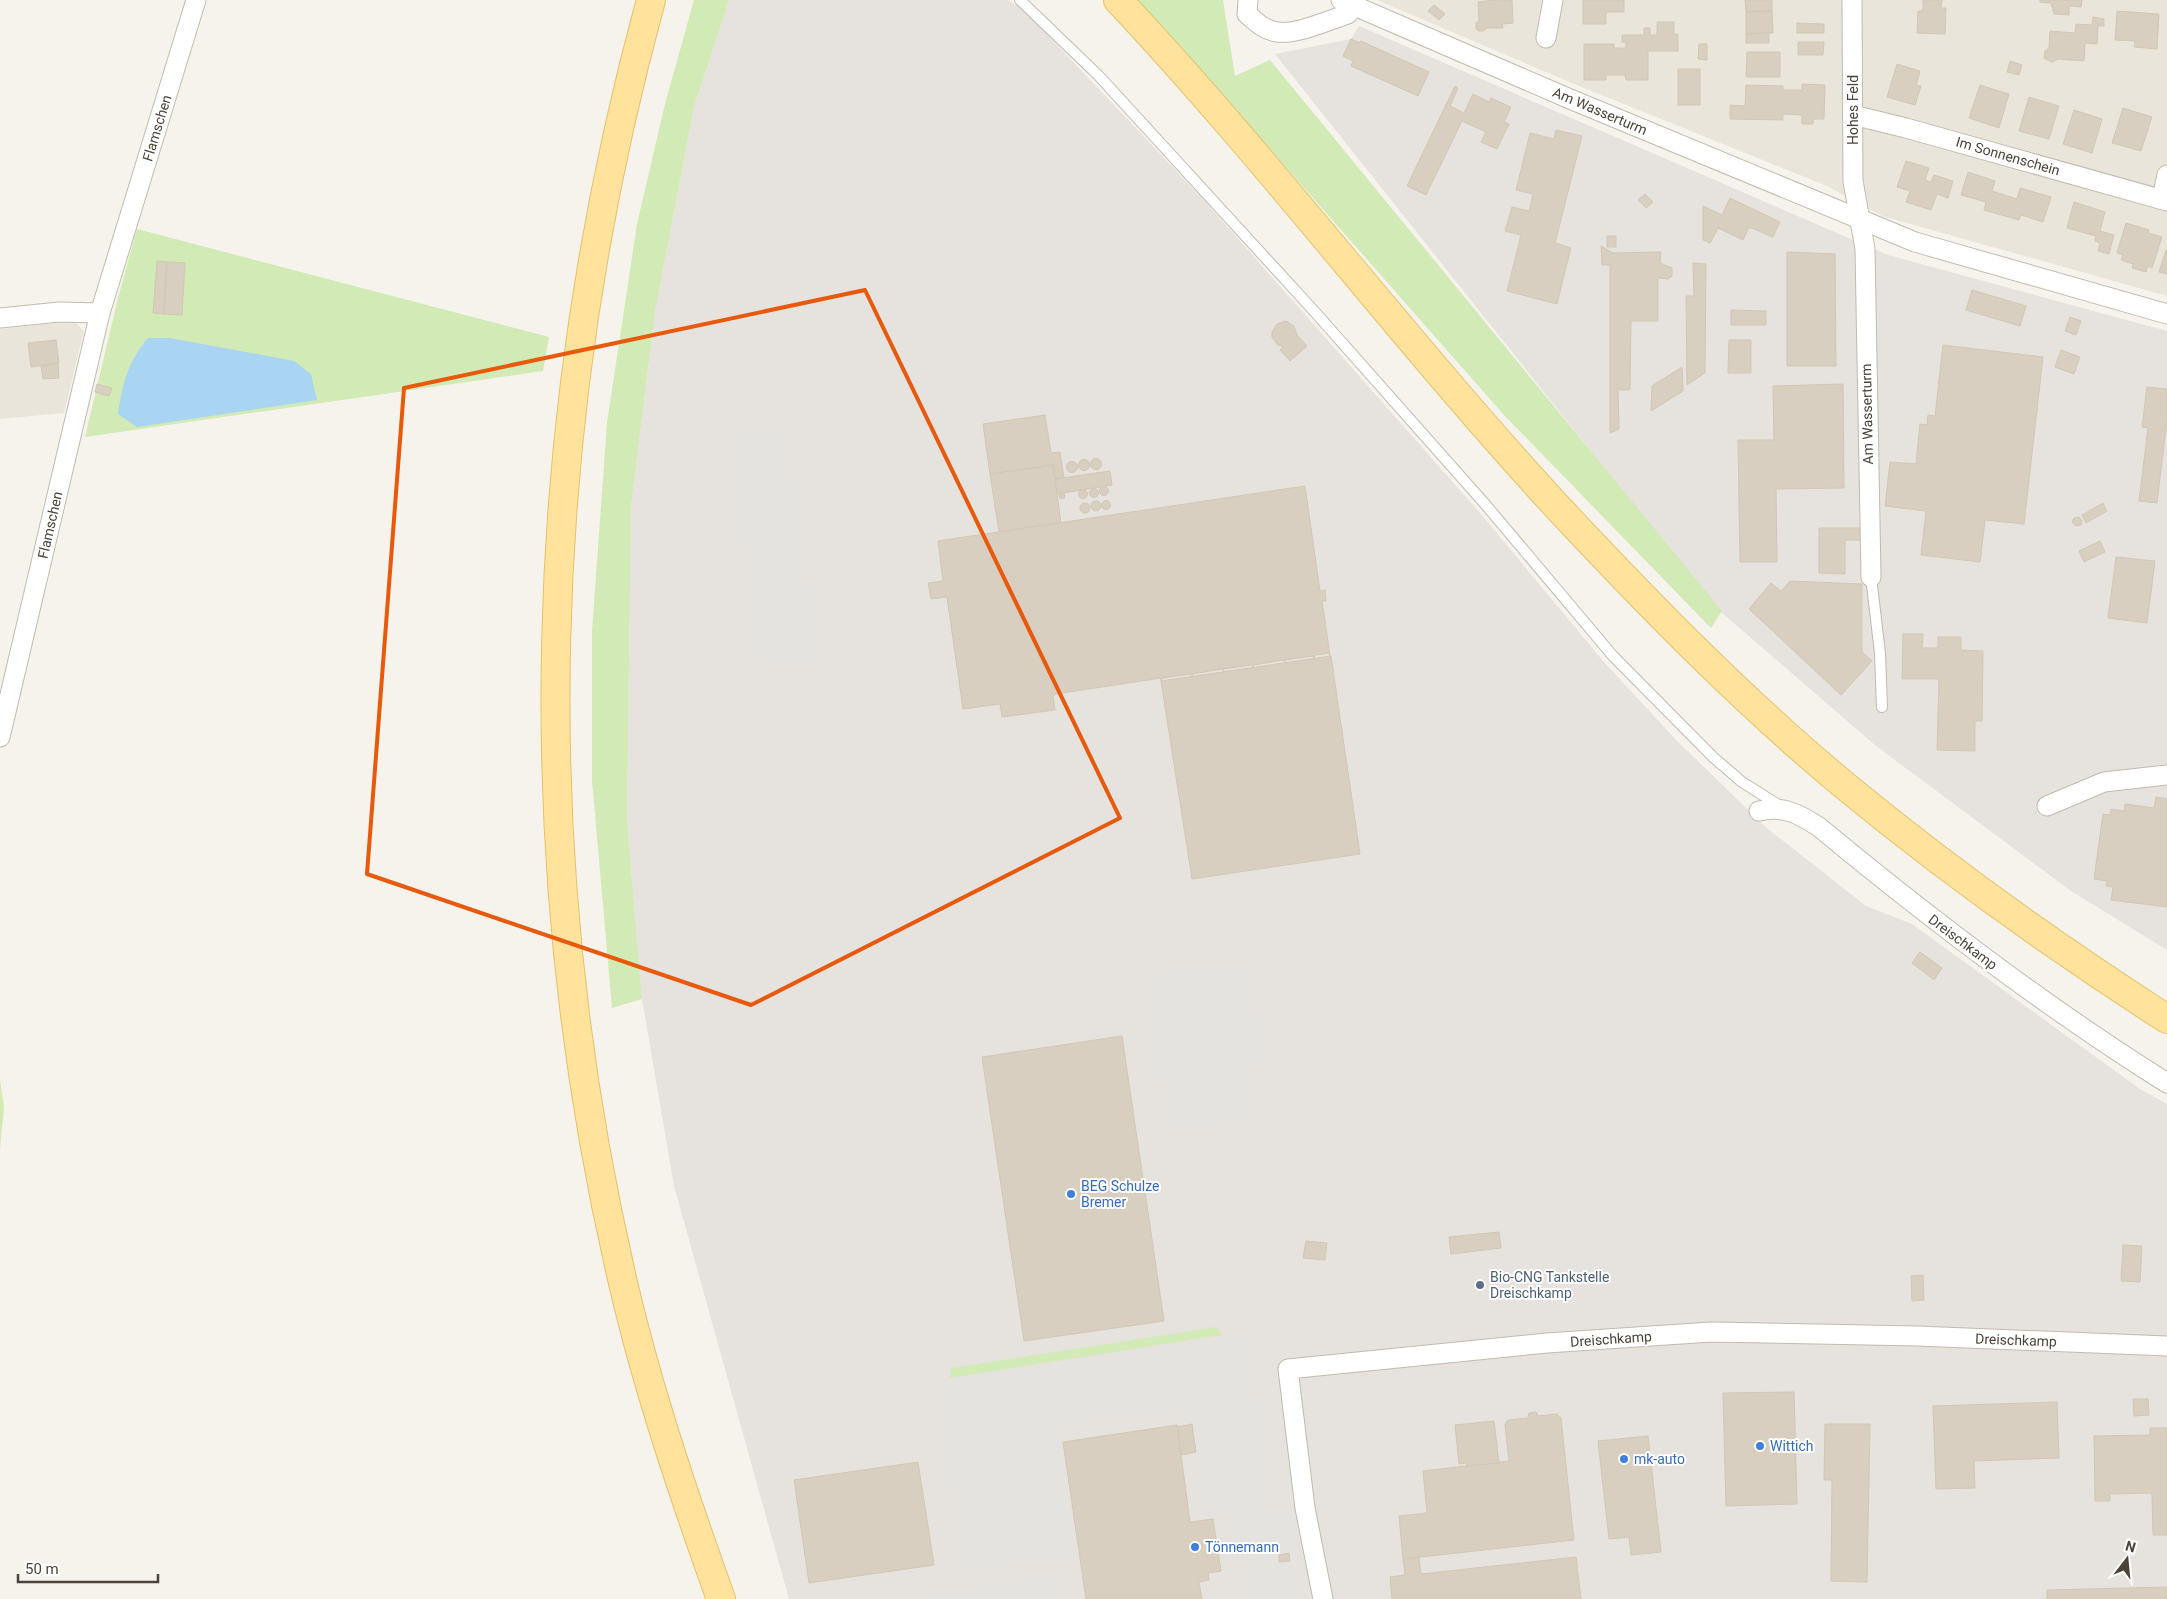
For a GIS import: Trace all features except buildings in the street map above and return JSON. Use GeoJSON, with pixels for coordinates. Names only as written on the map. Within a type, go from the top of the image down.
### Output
{"type":"FeatureCollection","features":[{"type":"Feature","properties":{"kind":"main road"},"geometry":{"type":"LineString","coordinates":[[651,0],[613,153],[598,225],[585,301],[569,421],[556,594],[554,660],[556,792],[565,936],[578,1042],[613,1237],[648,1376],[666,1438],[721,1599]]}},
{"type":"Feature","properties":{"kind":"main road"},"geometry":{"type":"LineString","coordinates":[[1118,0],[1212,104],[1562,512],[1708,661],[1789,738],[1954,873],[2061,950],[2167,1019]]}},
{"type":"Feature","properties":{"kind":"street","name":"Flamschen"},"geometry":{"type":"LineString","coordinates":[[0,737],[100,313],[196,0]]}},
{"type":"Feature","properties":{"kind":"street"},"geometry":{"type":"LineString","coordinates":[[1248,0],[1247,14],[1260,26],[1277,32],[1301,29],[1348,14],[1347,3]]}},
{"type":"Feature","properties":{"kind":"street"},"geometry":{"type":"LineString","coordinates":[[1546,38],[1553,0]]}},
{"type":"Feature","properties":{"kind":"street","name":"Hohes Feld"},"geometry":{"type":"LineString","coordinates":[[1852,0],[1853,181],[1859,220]]}},
{"type":"Feature","properties":{"kind":"street","name":"Am Wasserturm"},"geometry":{"type":"LineString","coordinates":[[1347,3],[1915,242],[2167,314]]}},
{"type":"Feature","properties":{"kind":"street","name":"Im Sonnenschein"},"geometry":{"type":"LineString","coordinates":[[1853,115],[2164,200],[2167,175]]}},
{"type":"Feature","properties":{"kind":"street","name":"Am Wasserturm"},"geometry":{"type":"LineString","coordinates":[[1859,220],[1865,250],[1871,577]]}},
{"type":"Feature","properties":{"kind":"street"},"geometry":{"type":"LineString","coordinates":[[0,318],[59,312],[100,313]]}},
{"type":"Feature","properties":{"kind":"street"},"geometry":{"type":"LineString","coordinates":[[2048,806],[2104,782],[2167,775]]}},
{"type":"Feature","properties":{"kind":"street","name":"Dreischkamp"},"geometry":{"type":"LineString","coordinates":[[1760,811],[1772,808],[1785,809],[1819,826],[1940,925],[2013,980],[2167,1083]]}},
{"type":"Feature","properties":{"kind":"street","name":"Dreischkamp"},"geometry":{"type":"LineString","coordinates":[[1323,1599],[1305,1508],[1288,1370],[1547,1343],[1711,1332],[1917,1336],[2167,1346]]}},
{"type":"Feature","properties":{"kind":"lane"},"geometry":{"type":"LineString","coordinates":[[1020,0],[1099,76],[1314,310],[1485,504],[1613,656],[1712,757],[1761,796],[1785,809]]}},
{"type":"Feature","properties":{"kind":"lane"},"geometry":{"type":"LineString","coordinates":[[1871,577],[1880,653],[1882,708]]}},
{"type":"Feature","properties":{"kind":"highlighted area"},"geometry":{"type":"Polygon","coordinates":[[[865,290],[1120,818],[751,1005],[367,874],[404,388],[865,290]]]}},
{"type":"Feature","properties":{"kind":"shaded area"},"geometry":{"type":"Polygon","coordinates":[[[729,0],[1008,0],[1023,9],[1202,198],[1480,513],[1603,661],[1678,742],[1768,829],[1866,906],[1912,924],[2140,1089],[2167,1104],[2167,1599],[789,1599],[674,1186],[642,999],[627,820],[631,507],[655,312],[694,107],[729,0]]]}},
{"type":"Feature","properties":{"kind":"shaded area"},"geometry":{"type":"Polygon","coordinates":[[[1377,0],[2167,0],[2167,296],[1882,216],[1827,186],[1574,84],[1377,0]]]}},
{"type":"Feature","properties":{"kind":"shaded area"},"geometry":{"type":"Polygon","coordinates":[[[1359,26],[1888,255],[2167,331],[2167,950],[2071,891],[1876,746],[1714,606],[1275,54],[1351,39],[1359,26]]]}},
{"type":"Feature","properties":{"kind":"shaded area"},"geometry":{"type":"Polygon","coordinates":[[[74,321],[84,331],[64,413],[0,419],[0,329],[74,321]]]}},
{"type":"Feature","properties":{"kind":"shaded area"},"geometry":{"type":"Polygon","coordinates":[[[755,429],[782,438],[815,659],[765,667],[731,430],[755,429]]]}},
{"type":"Feature","properties":{"kind":"shaded area"},"geometry":{"type":"Polygon","coordinates":[[[1230,964],[1231,972],[1247,970],[1259,1063],[1244,1065],[1251,1119],[1170,1129],[1151,979],[1168,977],[1167,972],[1230,964]]]}},
{"type":"Feature","properties":{"kind":"shaded area"},"geometry":{"type":"Polygon","coordinates":[[[1243,1336],[1267,1512],[1284,1511],[1299,1599],[1251,1599],[1237,1513],[1203,1500],[1192,1408],[1057,1424],[1074,1555],[969,1570],[940,1381],[1243,1336]]]}},
{"type":"Feature","properties":{"kind":"shaded area"},"geometry":{"type":"Polygon","coordinates":[[[1051,1575],[1055,1599],[913,1599],[1051,1575]]]}},
{"type":"Feature","properties":{"kind":"green space"},"geometry":{"type":"Polygon","coordinates":[[[694,0],[729,0],[694,107],[655,312],[631,507],[627,820],[642,999],[612,1008],[592,780],[592,631],[607,423],[637,224],[665,104],[694,0]]]}},
{"type":"Feature","properties":{"kind":"green space"},"geometry":{"type":"Polygon","coordinates":[[[1135,0],[1223,0],[1235,76],[1270,60],[1722,611],[1711,628],[1503,414],[1218,90],[1135,0]]]}},
{"type":"Feature","properties":{"kind":"green space"},"geometry":{"type":"Polygon","coordinates":[[[137,229],[549,337],[543,371],[85,437],[118,298],[137,229]]]}},
{"type":"Feature","properties":{"kind":"green space"},"geometry":{"type":"Polygon","coordinates":[[[0,1080],[4,1107],[0,1149],[0,1080]]]}},
{"type":"Feature","properties":{"kind":"green space"},"geometry":{"type":"Polygon","coordinates":[[[1217,1327],[1222,1335],[950,1378],[951,1368],[1217,1327]]]}},
{"type":"Feature","properties":{"kind":"water"},"geometry":{"type":"Polygon","coordinates":[[[148,338],[170,338],[294,361],[311,374],[317,400],[137,427],[118,414],[127,374],[135,356],[148,338]]]}},
{"type":"Feature","properties":{"kind":"place","name":"BEG Schulze Bremer"},"geometry":{"type":"Point","coordinates":[1071,1194]}},
{"type":"Feature","properties":{"kind":"place","name":"Bio-CNG Tankstelle Dreischkamp"},"geometry":{"type":"Point","coordinates":[1480,1285]}},
{"type":"Feature","properties":{"kind":"place","name":"Wittich"},"geometry":{"type":"Point","coordinates":[1760,1446]}},
{"type":"Feature","properties":{"kind":"place","name":"mk-auto"},"geometry":{"type":"Point","coordinates":[1624,1459]}},
{"type":"Feature","properties":{"kind":"place","name":"Tönnemann"},"geometry":{"type":"Point","coordinates":[1195,1547]}}]}
